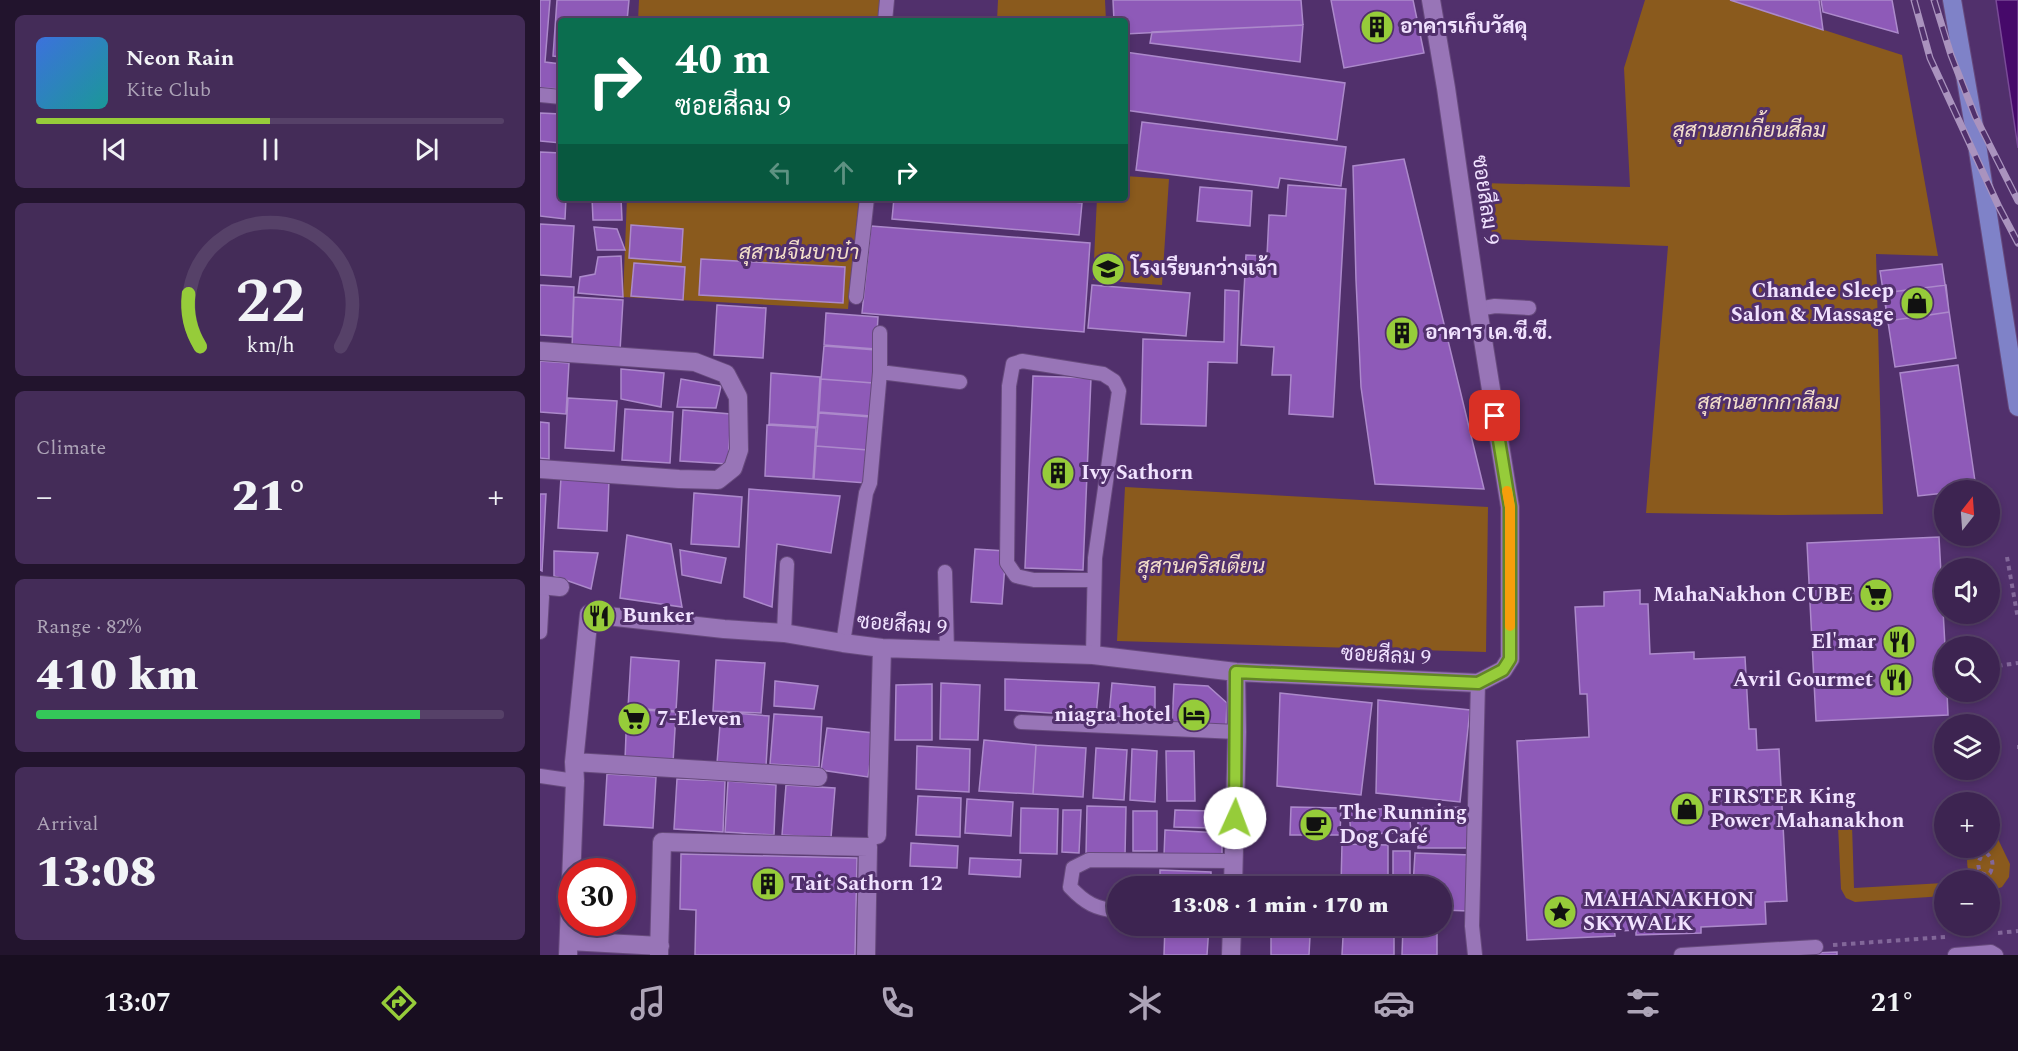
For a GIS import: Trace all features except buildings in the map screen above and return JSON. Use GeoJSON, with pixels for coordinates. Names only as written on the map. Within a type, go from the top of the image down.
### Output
{"type":"FeatureCollection","features":[{"type":"Feature","properties":{"kind":"main road"},"geometry":{"type":"LineString","coordinates":[[1952,0],[2018,407]]}},
{"type":"Feature","properties":{"kind":"street","name":"ซอยสีลม 9"},"geometry":{"type":"LineString","coordinates":[[574,762],[589,614],[724,629],[784,633],[882,648],[1093,656],[1236,672],[1478,683],[1503,670],[1510,659],[1510,507],[1431,0]]}},
{"type":"Feature","properties":{"kind":"street"},"geometry":{"type":"LineString","coordinates":[[540,351],[695,362],[726,374],[738,397],[739,450],[733,468],[718,480],[679,480],[540,469]]}},
{"type":"Feature","properties":{"kind":"street"},"geometry":{"type":"LineString","coordinates":[[540,585],[560,587]]}},
{"type":"Feature","properties":{"kind":"street"},"geometry":{"type":"LineString","coordinates":[[877,835],[882,648]]}},
{"type":"Feature","properties":{"kind":"street"},"geometry":{"type":"LineString","coordinates":[[1233,876],[1236,672]]}},
{"type":"Feature","properties":{"kind":"street"},"geometry":{"type":"LineString","coordinates":[[818,777],[574,762],[568,948],[659,951],[662,842],[868,847],[866,955]]}},
{"type":"Feature","properties":{"kind":"street"},"geometry":{"type":"LineString","coordinates":[[1230,955],[1231,936]]}},
{"type":"Feature","properties":{"kind":"lane"},"geometry":{"type":"LineString","coordinates":[[885,18],[887,0]]}},
{"type":"Feature","properties":{"kind":"lane"},"geometry":{"type":"LineString","coordinates":[[540,95],[558,97]]}},
{"type":"Feature","properties":{"kind":"lane"},"geometry":{"type":"LineString","coordinates":[[856,297],[867,201]]}},
{"type":"Feature","properties":{"kind":"lane"},"geometry":{"type":"LineString","coordinates":[[1478,309],[1495,306],[1529,308]]}},
{"type":"Feature","properties":{"kind":"lane"},"geometry":{"type":"LineString","coordinates":[[843,643],[866,493],[870,483],[880,372],[880,333]]}},
{"type":"Feature","properties":{"kind":"lane"},"geometry":{"type":"LineString","coordinates":[[1093,656],[1095,558],[1119,392],[1114,381],[1103,374],[1022,361],[1013,364],[1009,386],[1007,563],[1016,576],[1034,580],[1094,580]]}},
{"type":"Feature","properties":{"kind":"lane"},"geometry":{"type":"LineString","coordinates":[[880,372],[960,382]]}},
{"type":"Feature","properties":{"kind":"lane"},"geometry":{"type":"LineString","coordinates":[[784,633],[787,564]]}},
{"type":"Feature","properties":{"kind":"lane"},"geometry":{"type":"LineString","coordinates":[[945,573],[947,651]]}},
{"type":"Feature","properties":{"kind":"lane"},"geometry":{"type":"LineString","coordinates":[[540,596],[542,597],[540,632]]}},
{"type":"Feature","properties":{"kind":"lane"},"geometry":{"type":"LineString","coordinates":[[1475,955],[1472,926],[1478,683]]}},
{"type":"Feature","properties":{"kind":"lane"},"geometry":{"type":"LineString","coordinates":[[1021,722],[1237,732]]}},
{"type":"Feature","properties":{"kind":"lane"},"geometry":{"type":"LineString","coordinates":[[540,776],[575,781]]}},
{"type":"Feature","properties":{"kind":"lane"},"geometry":{"type":"LineString","coordinates":[[1107,910],[1083,901],[1070,887],[1073,868],[1089,860],[1234,861]]}},
{"type":"Feature","properties":{"kind":"lane"},"geometry":{"type":"LineString","coordinates":[[1681,955],[1816,946]]}},
{"type":"Feature","properties":{"kind":"lane"},"geometry":{"type":"LineString","coordinates":[[1955,955],[1991,952],[1996,955]]}},
{"type":"Feature","properties":{"kind":"path"},"geometry":{"type":"LineString","coordinates":[[2007,558],[2018,619]]}},
{"type":"Feature","properties":{"kind":"path"},"geometry":{"type":"LineString","coordinates":[[2000,665],[2018,663]]}},
{"type":"Feature","properties":{"kind":"path"},"geometry":{"type":"LineString","coordinates":[[1984,849],[1991,857],[1993,867],[1990,873],[1986,874],[1981,873],[1977,867],[1984,849]]}},
{"type":"Feature","properties":{"kind":"path"},"geometry":{"type":"LineString","coordinates":[[2000,932],[2018,931]]}},
{"type":"Feature","properties":{"kind":"path"},"geometry":{"type":"LineString","coordinates":[[1816,946],[1947,936]]}},
{"type":"Feature","properties":{"kind":"green space"},"geometry":{"type":"Polygon","coordinates":[[[639,0],[880,0],[878,18],[638,18],[639,0]]]}},
{"type":"Feature","properties":{"kind":"green space"},"geometry":{"type":"Polygon","coordinates":[[[998,0],[1105,0],[1106,18],[997,18],[998,0]]]}},
{"type":"Feature","properties":{"kind":"green space"},"geometry":{"type":"Polygon","coordinates":[[[1645,0],[1730,0],[1902,55],[1938,256],[1876,254],[1883,514],[1646,513],[1668,246],[1493,239],[1483,183],[1630,187],[1624,68],[1645,0]]]}},
{"type":"Feature","properties":{"kind":"green space"},"geometry":{"type":"Polygon","coordinates":[[[1128,176],[1169,179],[1162,285],[1093,280],[1097,201],[1128,201],[1128,176]]]}},
{"type":"Feature","properties":{"kind":"green space","name":"สุสานจีนบาบ๋า"},"geometry":{"type":"Polygon","coordinates":[[[627,201],[859,201],[848,309],[623,297],[627,201]]]}},
{"type":"Feature","properties":{"kind":"green space","name":"สุสานคริสเตียน"},"geometry":{"type":"Polygon","coordinates":[[[1125,487],[1488,507],[1486,652],[1117,641],[1125,487]]]}},
{"type":"Feature","properties":{"kind":"green space"},"geometry":{"type":"Polygon","coordinates":[[[1840,822],[1849,822],[1852,825],[1854,888],[1934,884],[1934,897],[1855,902],[1846,898],[1841,889],[1838,826],[1840,822]]]}},
{"type":"Feature","properties":{"kind":"green space"},"geometry":{"type":"Polygon","coordinates":[[[2000,843],[2010,864],[2009,877],[2000,888],[2000,870],[1968,870],[1968,858],[2000,858],[2000,843]]]}},
{"type":"Feature","properties":{"kind":"shaded area"},"geometry":{"type":"Polygon","coordinates":[[[1996,0],[2018,0],[2018,148],[1996,0]]]}},
{"type":"Feature","properties":{"kind":"railway"},"geometry":{"type":"LineString","coordinates":[[1914,0],[1930,58],[2018,243]]}},
{"type":"Feature","properties":{"kind":"railway"},"geometry":{"type":"LineString","coordinates":[[1934,0],[1951,55],[1975,116],[2018,201]]}},
{"type":"Feature","properties":{"kind":"slow traffic"},"geometry":{"type":"LineString","coordinates":[[1507,491],[1510,507],[1510,626]]}},
{"type":"Feature","properties":{"kind":"place","name":"อาคารเก็บวัสดุ"},"geometry":{"type":"Point","coordinates":[1377,27]}},
{"type":"Feature","properties":{"kind":"place","name":"โรงเรียนกว่างเจ้า"},"geometry":{"type":"Point","coordinates":[1108,269]}},
{"type":"Feature","properties":{"kind":"place","name":"Chandee Sleep Salon & Massage"},"geometry":{"type":"Point","coordinates":[1917,303]}},
{"type":"Feature","properties":{"kind":"place","name":"อาคาร เค.ซี.ซี."},"geometry":{"type":"Point","coordinates":[1402,333]}},
{"type":"Feature","properties":{"kind":"place","name":"Ivy Sathorn"},"geometry":{"type":"Point","coordinates":[1058,473]}},
{"type":"Feature","properties":{"kind":"place","name":"MahaNakhon CUBE"},"geometry":{"type":"Point","coordinates":[1876,595]}},
{"type":"Feature","properties":{"kind":"place","name":"Bunker"},"geometry":{"type":"Point","coordinates":[599,616]}},
{"type":"Feature","properties":{"kind":"place","name":"El'mar"},"geometry":{"type":"Point","coordinates":[1899,642]}},
{"type":"Feature","properties":{"kind":"place","name":"Avril Gourmet"},"geometry":{"type":"Point","coordinates":[1896,680]}},
{"type":"Feature","properties":{"kind":"place","name":"niagra hotel"},"geometry":{"type":"Point","coordinates":[1194,715]}},
{"type":"Feature","properties":{"kind":"place","name":"7-Eleven"},"geometry":{"type":"Point","coordinates":[634,719]}},
{"type":"Feature","properties":{"kind":"place","name":"FIRSTER King Power Mahanakhon"},"geometry":{"type":"Point","coordinates":[1687,809]}},
{"type":"Feature","properties":{"kind":"place","name":"The Running Dog Café"},"geometry":{"type":"Point","coordinates":[1316,825]}},
{"type":"Feature","properties":{"kind":"place","name":"Tait Sathorn 12"},"geometry":{"type":"Point","coordinates":[768,884]}},
{"type":"Feature","properties":{"kind":"place","name":"MAHANAKHON SKYWALK"},"geometry":{"type":"Point","coordinates":[1560,912]}},
{"type":"Feature","properties":{"kind":"route"},"geometry":{"type":"LineString","coordinates":[[1235,818],[1236,672],[1478,683],[1503,670],[1510,659],[1510,507],[1495,416]]}},
{"type":"Feature","properties":{"kind":"park label","name":"สุสานฮกเกี้ยนสีลม"},"geometry":{"type":"Point","coordinates":[1749,131]}},
{"type":"Feature","properties":{"kind":"park label","name":"สุสานฮากกาสีลม"},"geometry":{"type":"Point","coordinates":[1768,403]}}]}
